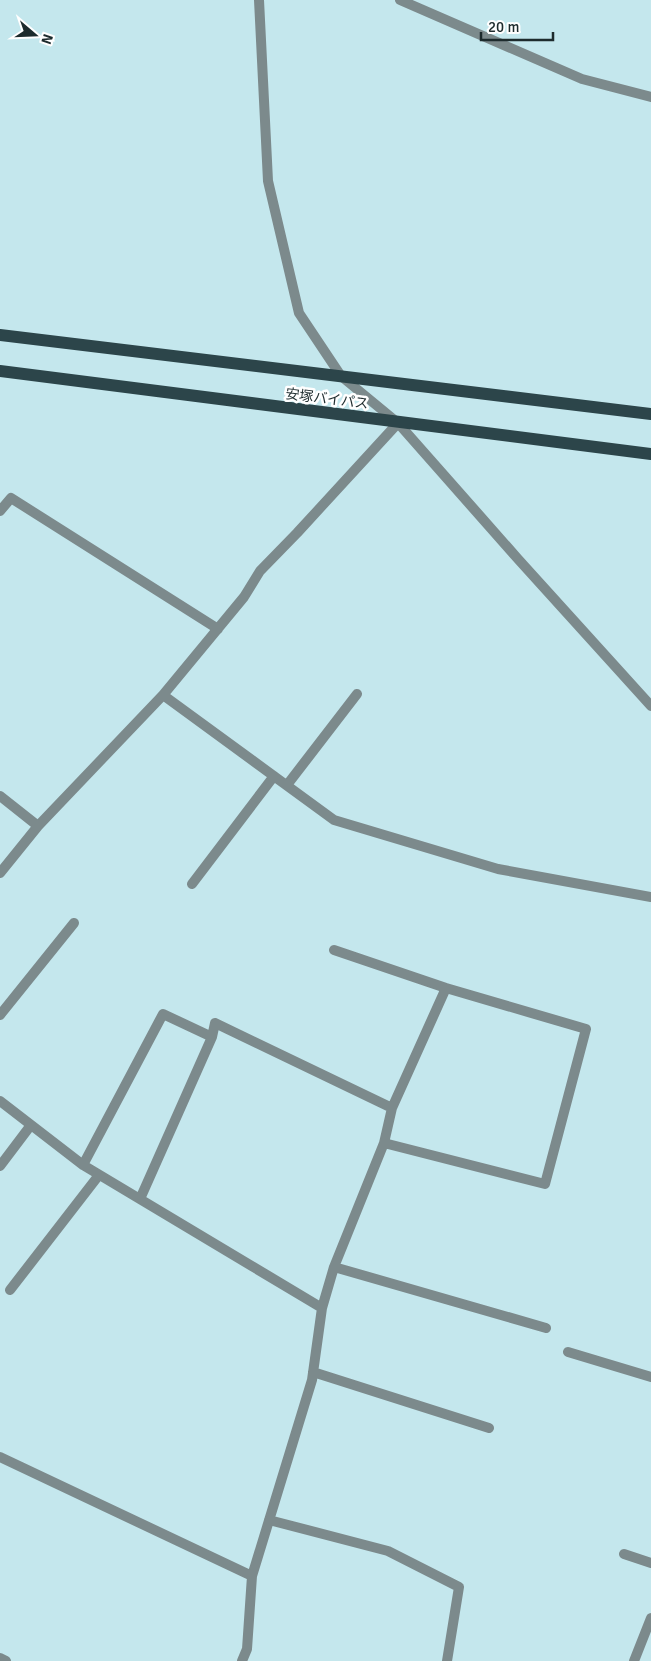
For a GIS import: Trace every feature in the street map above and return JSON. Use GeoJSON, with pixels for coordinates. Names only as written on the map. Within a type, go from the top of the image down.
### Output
{"type":"FeatureCollection","features":[{"type":"Feature","properties":{"kind":"main road","name":"安塚バイパス"},"geometry":{"type":"LineString","coordinates":[[0,335],[651,414]]}},
{"type":"Feature","properties":{"kind":"main road","name":"安塚バイパス"},"geometry":{"type":"LineString","coordinates":[[0,372],[651,454]]}},
{"type":"Feature","properties":{"kind":"street"},"geometry":{"type":"LineString","coordinates":[[258,0],[268,181],[299,313],[341,376],[398,423],[651,706]]}},
{"type":"Feature","properties":{"kind":"street"},"geometry":{"type":"LineString","coordinates":[[400,0],[582,79],[651,97]]}},
{"type":"Feature","properties":{"kind":"street"},"geometry":{"type":"LineString","coordinates":[[0,873],[38,826],[164,695],[244,596],[260,571],[398,423]]}},
{"type":"Feature","properties":{"kind":"street"},"geometry":{"type":"LineString","coordinates":[[0,511],[11,498],[218,629]]}},
{"type":"Feature","properties":{"kind":"street"},"geometry":{"type":"LineString","coordinates":[[286,785],[357,694]]}},
{"type":"Feature","properties":{"kind":"street"},"geometry":{"type":"LineString","coordinates":[[164,695],[334,820],[498,868],[651,897]]}},
{"type":"Feature","properties":{"kind":"street"},"geometry":{"type":"LineString","coordinates":[[192,884],[274,776]]}},
{"type":"Feature","properties":{"kind":"street"},"geometry":{"type":"LineString","coordinates":[[0,796],[38,826]]}},
{"type":"Feature","properties":{"kind":"street"},"geometry":{"type":"LineString","coordinates":[[0,1015],[74,924]]}},
{"type":"Feature","properties":{"kind":"street"},"geometry":{"type":"LineString","coordinates":[[334,950],[446,988],[586,1029],[545,1184],[384,1144]]}},
{"type":"Feature","properties":{"kind":"street"},"geometry":{"type":"LineString","coordinates":[[242,1661],[247,1649],[252,1576],[312,1380],[322,1308],[334,1266],[384,1144],[392,1108],[446,988]]}},
{"type":"Feature","properties":{"kind":"street"},"geometry":{"type":"LineString","coordinates":[[83,1165],[163,1014],[212,1037]]}},
{"type":"Feature","properties":{"kind":"street"},"geometry":{"type":"LineString","coordinates":[[140,1199],[212,1037],[215,1023],[392,1108]]}},
{"type":"Feature","properties":{"kind":"street"},"geometry":{"type":"LineString","coordinates":[[0,1101],[83,1165],[322,1308]]}},
{"type":"Feature","properties":{"kind":"street"},"geometry":{"type":"LineString","coordinates":[[0,1166],[31,1125]]}},
{"type":"Feature","properties":{"kind":"street"},"geometry":{"type":"LineString","coordinates":[[10,1290],[99,1175]]}},
{"type":"Feature","properties":{"kind":"street"},"geometry":{"type":"LineString","coordinates":[[334,1266],[546,1328]]}},
{"type":"Feature","properties":{"kind":"street"},"geometry":{"type":"LineString","coordinates":[[568,1352],[651,1377]]}},
{"type":"Feature","properties":{"kind":"street"},"geometry":{"type":"LineString","coordinates":[[313,1372],[489,1428]]}},
{"type":"Feature","properties":{"kind":"street"},"geometry":{"type":"LineString","coordinates":[[0,1457],[252,1576]]}},
{"type":"Feature","properties":{"kind":"street"},"geometry":{"type":"LineString","coordinates":[[269,1520],[388,1551],[459,1588],[446,1661]]}},
{"type":"Feature","properties":{"kind":"street"},"geometry":{"type":"LineString","coordinates":[[624,1554],[651,1564]]}},
{"type":"Feature","properties":{"kind":"street"},"geometry":{"type":"LineString","coordinates":[[634,1661],[651,1618]]}},
{"type":"Feature","properties":{"kind":"street"},"geometry":{"type":"LineString","coordinates":[[0,1658],[6,1661]]}}]}
